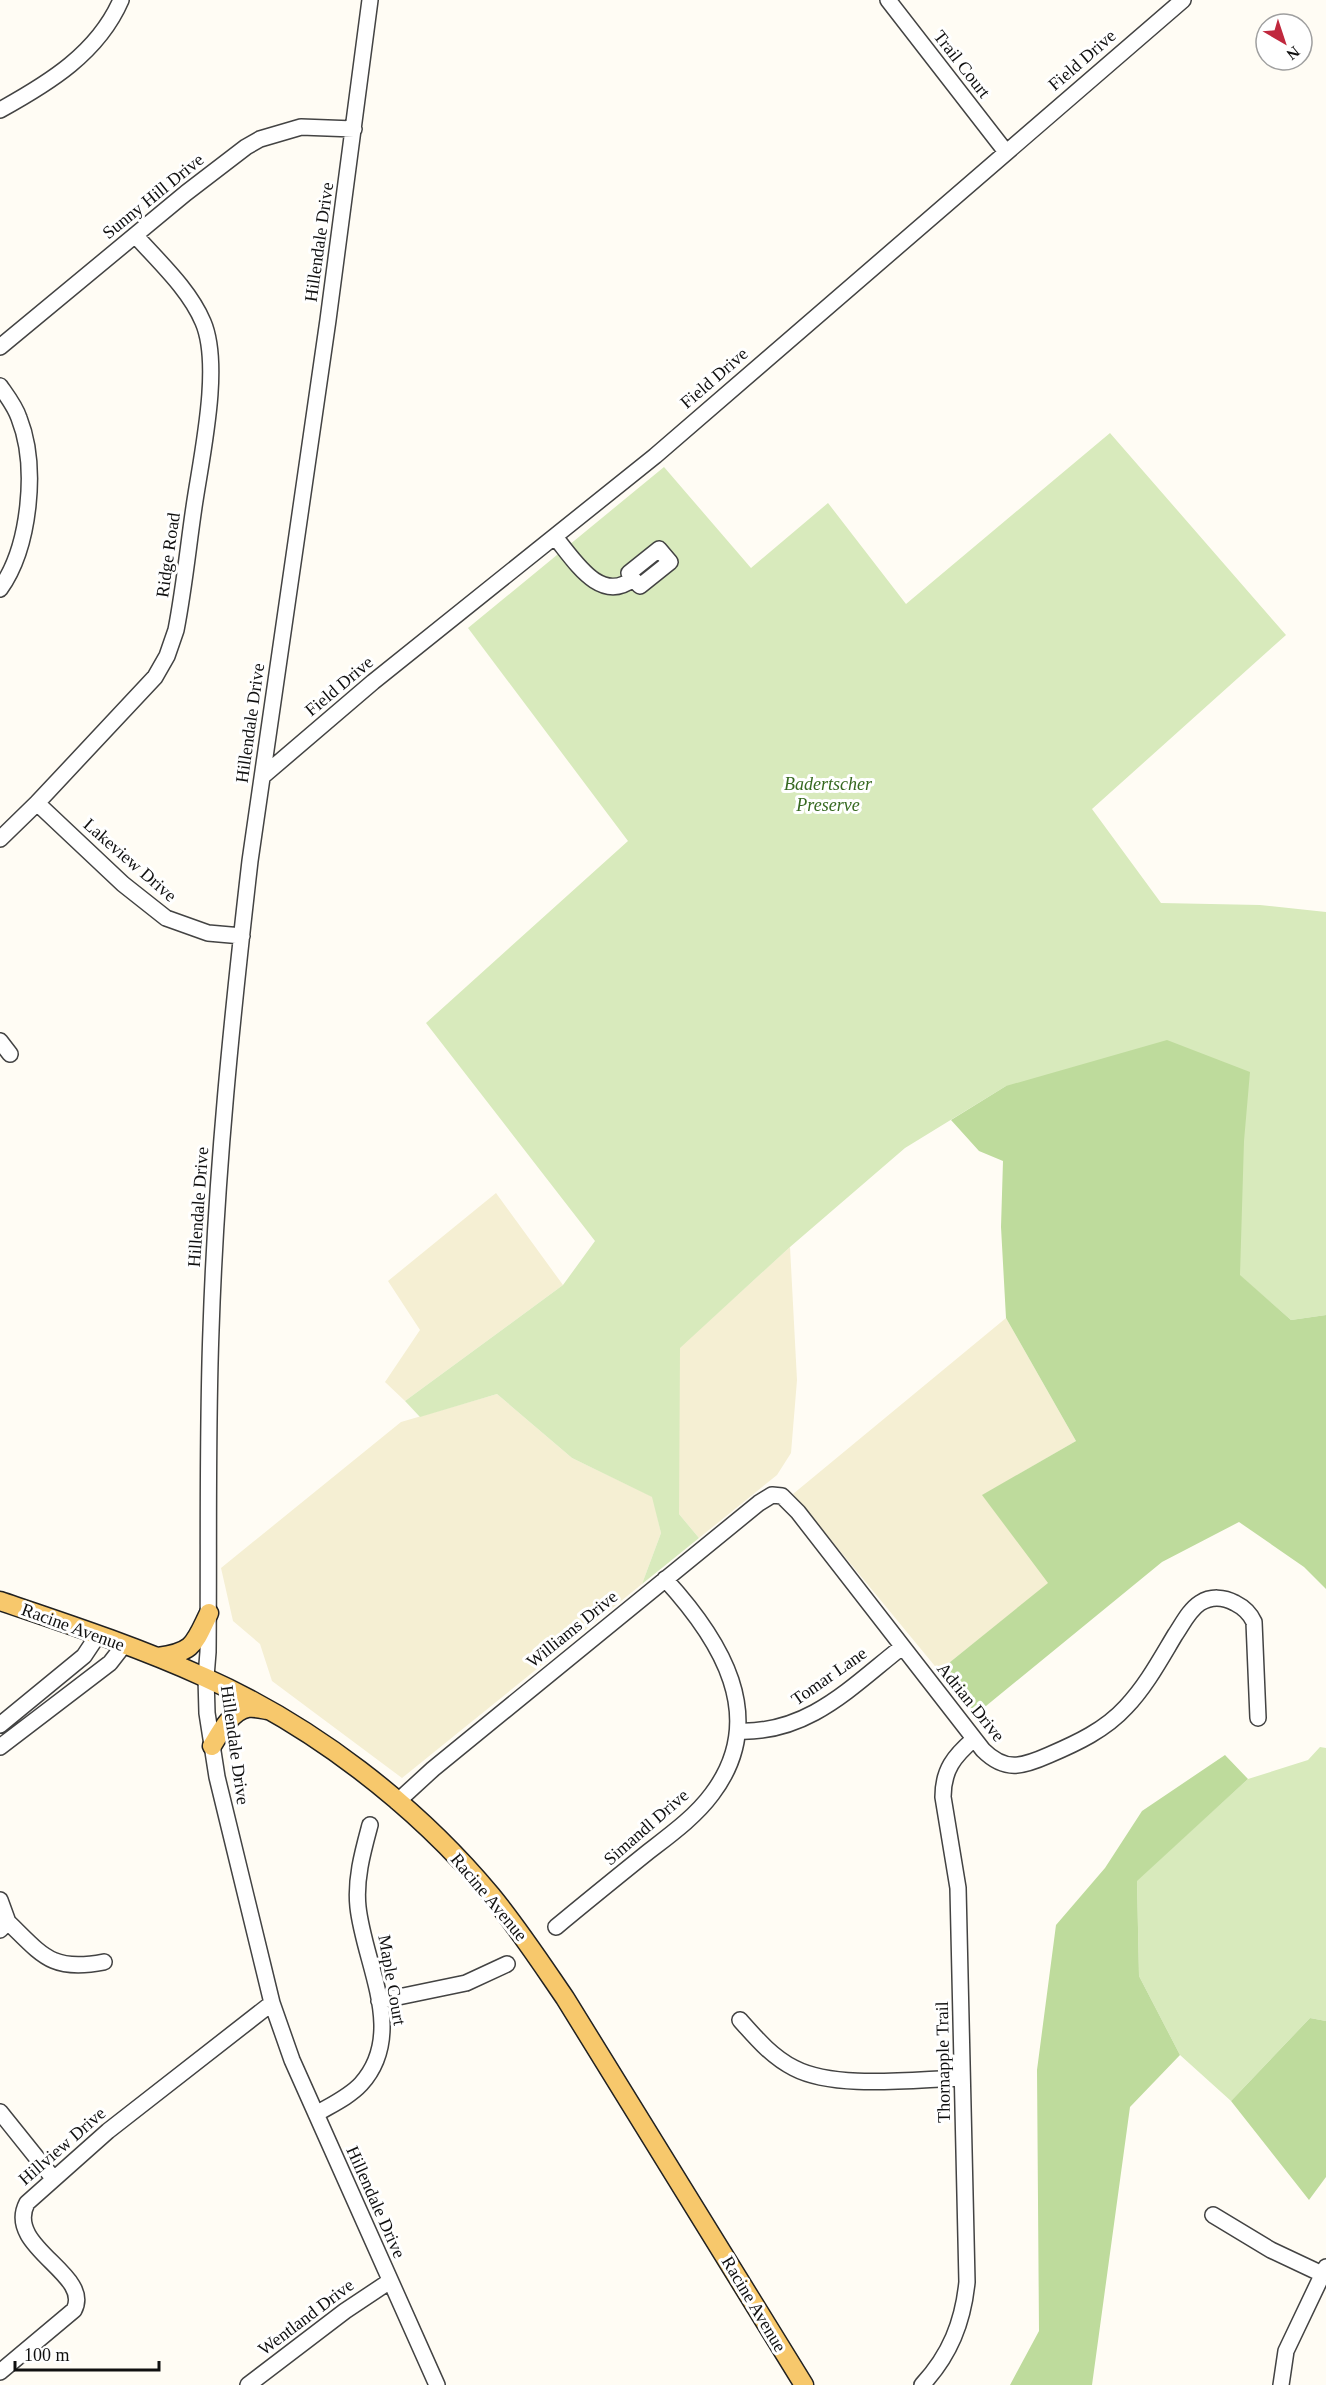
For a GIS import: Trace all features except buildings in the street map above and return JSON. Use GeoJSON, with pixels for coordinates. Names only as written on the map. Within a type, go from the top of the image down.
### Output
{"type":"FeatureCollection","features":[{"type":"Feature","properties":{"kind":"main road","name":"Racine Avenue"},"geometry":{"type":"LineString","coordinates":[[0,1601],[98,1635],[206,1677],[267,1710],[312,1737],[356,1769],[397,1802],[474,1876],[529,1945],[650,2133],[804,2385]]}},
{"type":"Feature","properties":{"kind":"main road"},"geometry":{"type":"LineString","coordinates":[[157,1657],[180,1654],[188,1648],[197,1638],[209,1613]]}},
{"type":"Feature","properties":{"kind":"main road"},"geometry":{"type":"LineString","coordinates":[[212,1746],[224,1727],[239,1712],[248,1708],[267,1710]]}},
{"type":"Feature","properties":{"kind":"street"},"geometry":{"type":"LineString","coordinates":[[0,110],[75,62],[103,33],[121,0]]}},
{"type":"Feature","properties":{"kind":"street","name":"Hillendale Drive"},"geometry":{"type":"LineString","coordinates":[[370,0],[242,936],[222,1140],[211,1331],[209,1613],[206,1677],[212,1746],[228,1825],[272,2003],[292,2060],[437,2385]]}},
{"type":"Feature","properties":{"kind":"street","name":"Trail Court"},"geometry":{"type":"LineString","coordinates":[[888,0],[1006,152]]}},
{"type":"Feature","properties":{"kind":"street","name":"Field Drive"},"geometry":{"type":"LineString","coordinates":[[263,776],[374,682],[655,456],[1183,0]]}},
{"type":"Feature","properties":{"kind":"street","name":"Sunny Hill Drive"},"geometry":{"type":"LineString","coordinates":[[0,347],[232,157],[260,139],[301,127],[354,129]]}},
{"type":"Feature","properties":{"kind":"street","name":"Ridge Road"},"geometry":{"type":"LineString","coordinates":[[0,839],[37,803],[154,677],[166,656],[176,630],[203,449],[212,354],[207,333],[197,310],[135,235]]}},
{"type":"Feature","properties":{"kind":"street"},"geometry":{"type":"LineString","coordinates":[[0,386],[19,418],[26,449],[29,482],[22,537],[15,562],[0,589]]}},
{"type":"Feature","properties":{"kind":"street"},"geometry":{"type":"LineString","coordinates":[[555,537],[593,581],[610,589],[626,585],[633,579]]}},
{"type":"Feature","properties":{"kind":"street","name":"Lakeview Drive"},"geometry":{"type":"LineString","coordinates":[[37,803],[123,884],[166,918],[201,931],[242,936]]}},
{"type":"Feature","properties":{"kind":"street","name":"Williams Drive"},"geometry":{"type":"LineString","coordinates":[[397,1802],[433,1769],[665,1579],[759,1503],[777,1494]]}},
{"type":"Feature","properties":{"kind":"street","name":"Adrian Drive"},"geometry":{"type":"LineString","coordinates":[[777,1494],[798,1512],[974,1739],[991,1758],[999,1763],[1021,1766],[1096,1733],[1117,1717],[1136,1696],[1196,1606],[1201,1602],[1218,1598],[1229,1599],[1238,1604],[1254,1622],[1258,1718]]}},
{"type":"Feature","properties":{"kind":"street","name":"Simandl Drive"},"geometry":{"type":"LineString","coordinates":[[556,1927],[703,1805],[722,1778],[734,1748],[738,1731],[732,1679],[719,1650],[702,1622],[665,1579]]}},
{"type":"Feature","properties":{"kind":"street"},"geometry":{"type":"LineString","coordinates":[[0,1725],[84,1656],[98,1635]]}},
{"type":"Feature","properties":{"kind":"street"},"geometry":{"type":"LineString","coordinates":[[0,1747],[110,1663],[124,1645]]}},
{"type":"Feature","properties":{"kind":"street","name":"Tomar Lane"},"geometry":{"type":"LineString","coordinates":[[738,1731],[768,1730],[806,1719],[832,1702],[902,1647]]}},
{"type":"Feature","properties":{"kind":"street","name":"Thornapple Trail"},"geometry":{"type":"LineString","coordinates":[[922,2385],[954,2340],[967,2282],[958,1888],[943,1797],[943,1784],[946,1771],[953,1759],[974,1739]]}},
{"type":"Feature","properties":{"kind":"street","name":"Maple Court"},"geometry":{"type":"LineString","coordinates":[[316,2114],[354,2091],[373,2067],[381,2048],[380,2001],[358,1908],[358,1878],[370,1825]]}},
{"type":"Feature","properties":{"kind":"street"},"geometry":{"type":"LineString","coordinates":[[0,1900],[4,1926],[57,1963],[81,1966],[104,1962]]}},
{"type":"Feature","properties":{"kind":"street"},"geometry":{"type":"LineString","coordinates":[[380,2001],[466,1983],[507,1964]]}},
{"type":"Feature","properties":{"kind":"street","name":"Hillview Drive"},"geometry":{"type":"LineString","coordinates":[[1,2369],[74,2310],[77,2304],[77,2298],[70,2284],[24,2228],[22,2212],[27,2203],[108,2131],[272,2003]]}},
{"type":"Feature","properties":{"kind":"street"},"geometry":{"type":"LineString","coordinates":[[740,2020],[770,2052],[782,2061],[815,2076],[853,2080],[963,2078]]}},
{"type":"Feature","properties":{"kind":"street"},"geometry":{"type":"LineString","coordinates":[[0,2112],[53,2178]]}},
{"type":"Feature","properties":{"kind":"street"},"geometry":{"type":"LineString","coordinates":[[1213,2215],[1271,2250],[1324,2271],[1290,2343],[1283,2366],[1281,2385]]}},
{"type":"Feature","properties":{"kind":"street","name":"Wentland Drive"},"geometry":{"type":"LineString","coordinates":[[248,2385],[345,2311],[390,2281]]}},
{"type":"Feature","properties":{"kind":"shaded area"},"geometry":{"type":"Polygon","coordinates":[[[496,1193],[563,1285],[405,1401],[385,1382],[420,1330],[388,1281],[496,1193]]]}},
{"type":"Feature","properties":{"kind":"shaded area"},"geometry":{"type":"Polygon","coordinates":[[[790,1247],[797,1380],[791,1453],[777,1475],[699,1538],[679,1514],[679,1348],[790,1247]]]}},
{"type":"Feature","properties":{"kind":"shaded area"},"geometry":{"type":"Polygon","coordinates":[[[1006,1318],[1076,1441],[983,1495],[1049,1583],[939,1671],[793,1494],[1006,1318]]]}},
{"type":"Feature","properties":{"kind":"shaded area"},"geometry":{"type":"Polygon","coordinates":[[[497,1394],[572,1458],[653,1497],[661,1533],[642,1584],[402,1778],[272,1681],[260,1644],[233,1621],[221,1568],[401,1422],[497,1394]]]}},
{"type":"Feature","properties":{"kind":"green space","name":"Badertscher Preserve"},"geometry":{"type":"Polygon","coordinates":[[[1110,433],[1286,635],[1092,809],[1161,903],[1260,905],[1326,912],[1326,1315],[1291,1320],[1239,1275],[1243,1149],[1006,1086],[905,1148],[790,1247],[680,1348],[679,1514],[699,1538],[642,1584],[661,1533],[652,1497],[572,1458],[497,1394],[420,1417],[405,1401],[563,1285],[595,1241],[426,1023],[628,841],[468,628],[664,467],[751,568],[828,503],[906,604],[1110,433]]]}},
{"type":"Feature","properties":{"kind":"green space"},"geometry":{"type":"Polygon","coordinates":[[[1167,1040],[1250,1072],[1244,1141],[1240,1275],[1291,1320],[1326,1315],[1326,1589],[1304,1567],[1239,1522],[1162,1562],[975,1715],[939,1671],[1048,1583],[982,1495],[1076,1441],[1006,1318],[1001,1227],[1003,1161],[979,1151],[951,1120],[1006,1086],[1167,1040]]]}},
{"type":"Feature","properties":{"kind":"green space"},"geometry":{"type":"Polygon","coordinates":[[[1320,1747],[1326,1748],[1326,2021],[1310,2018],[1231,2101],[1180,2055],[1139,1976],[1137,1880],[1248,1779],[1308,1760],[1320,1747]]]}},
{"type":"Feature","properties":{"kind":"green space"},"geometry":{"type":"Polygon","coordinates":[[[1225,1755],[1248,1779],[1137,1881],[1139,1976],[1180,2055],[1130,2107],[1092,2385],[1010,2385],[1039,2331],[1037,2070],[1056,1925],[1105,1868],[1142,1811],[1225,1755]]]}},
{"type":"Feature","properties":{"kind":"green space"},"geometry":{"type":"Polygon","coordinates":[[[1310,2018],[1326,2021],[1326,2177],[1309,2200],[1231,2101],[1310,2018]]]}}]}
